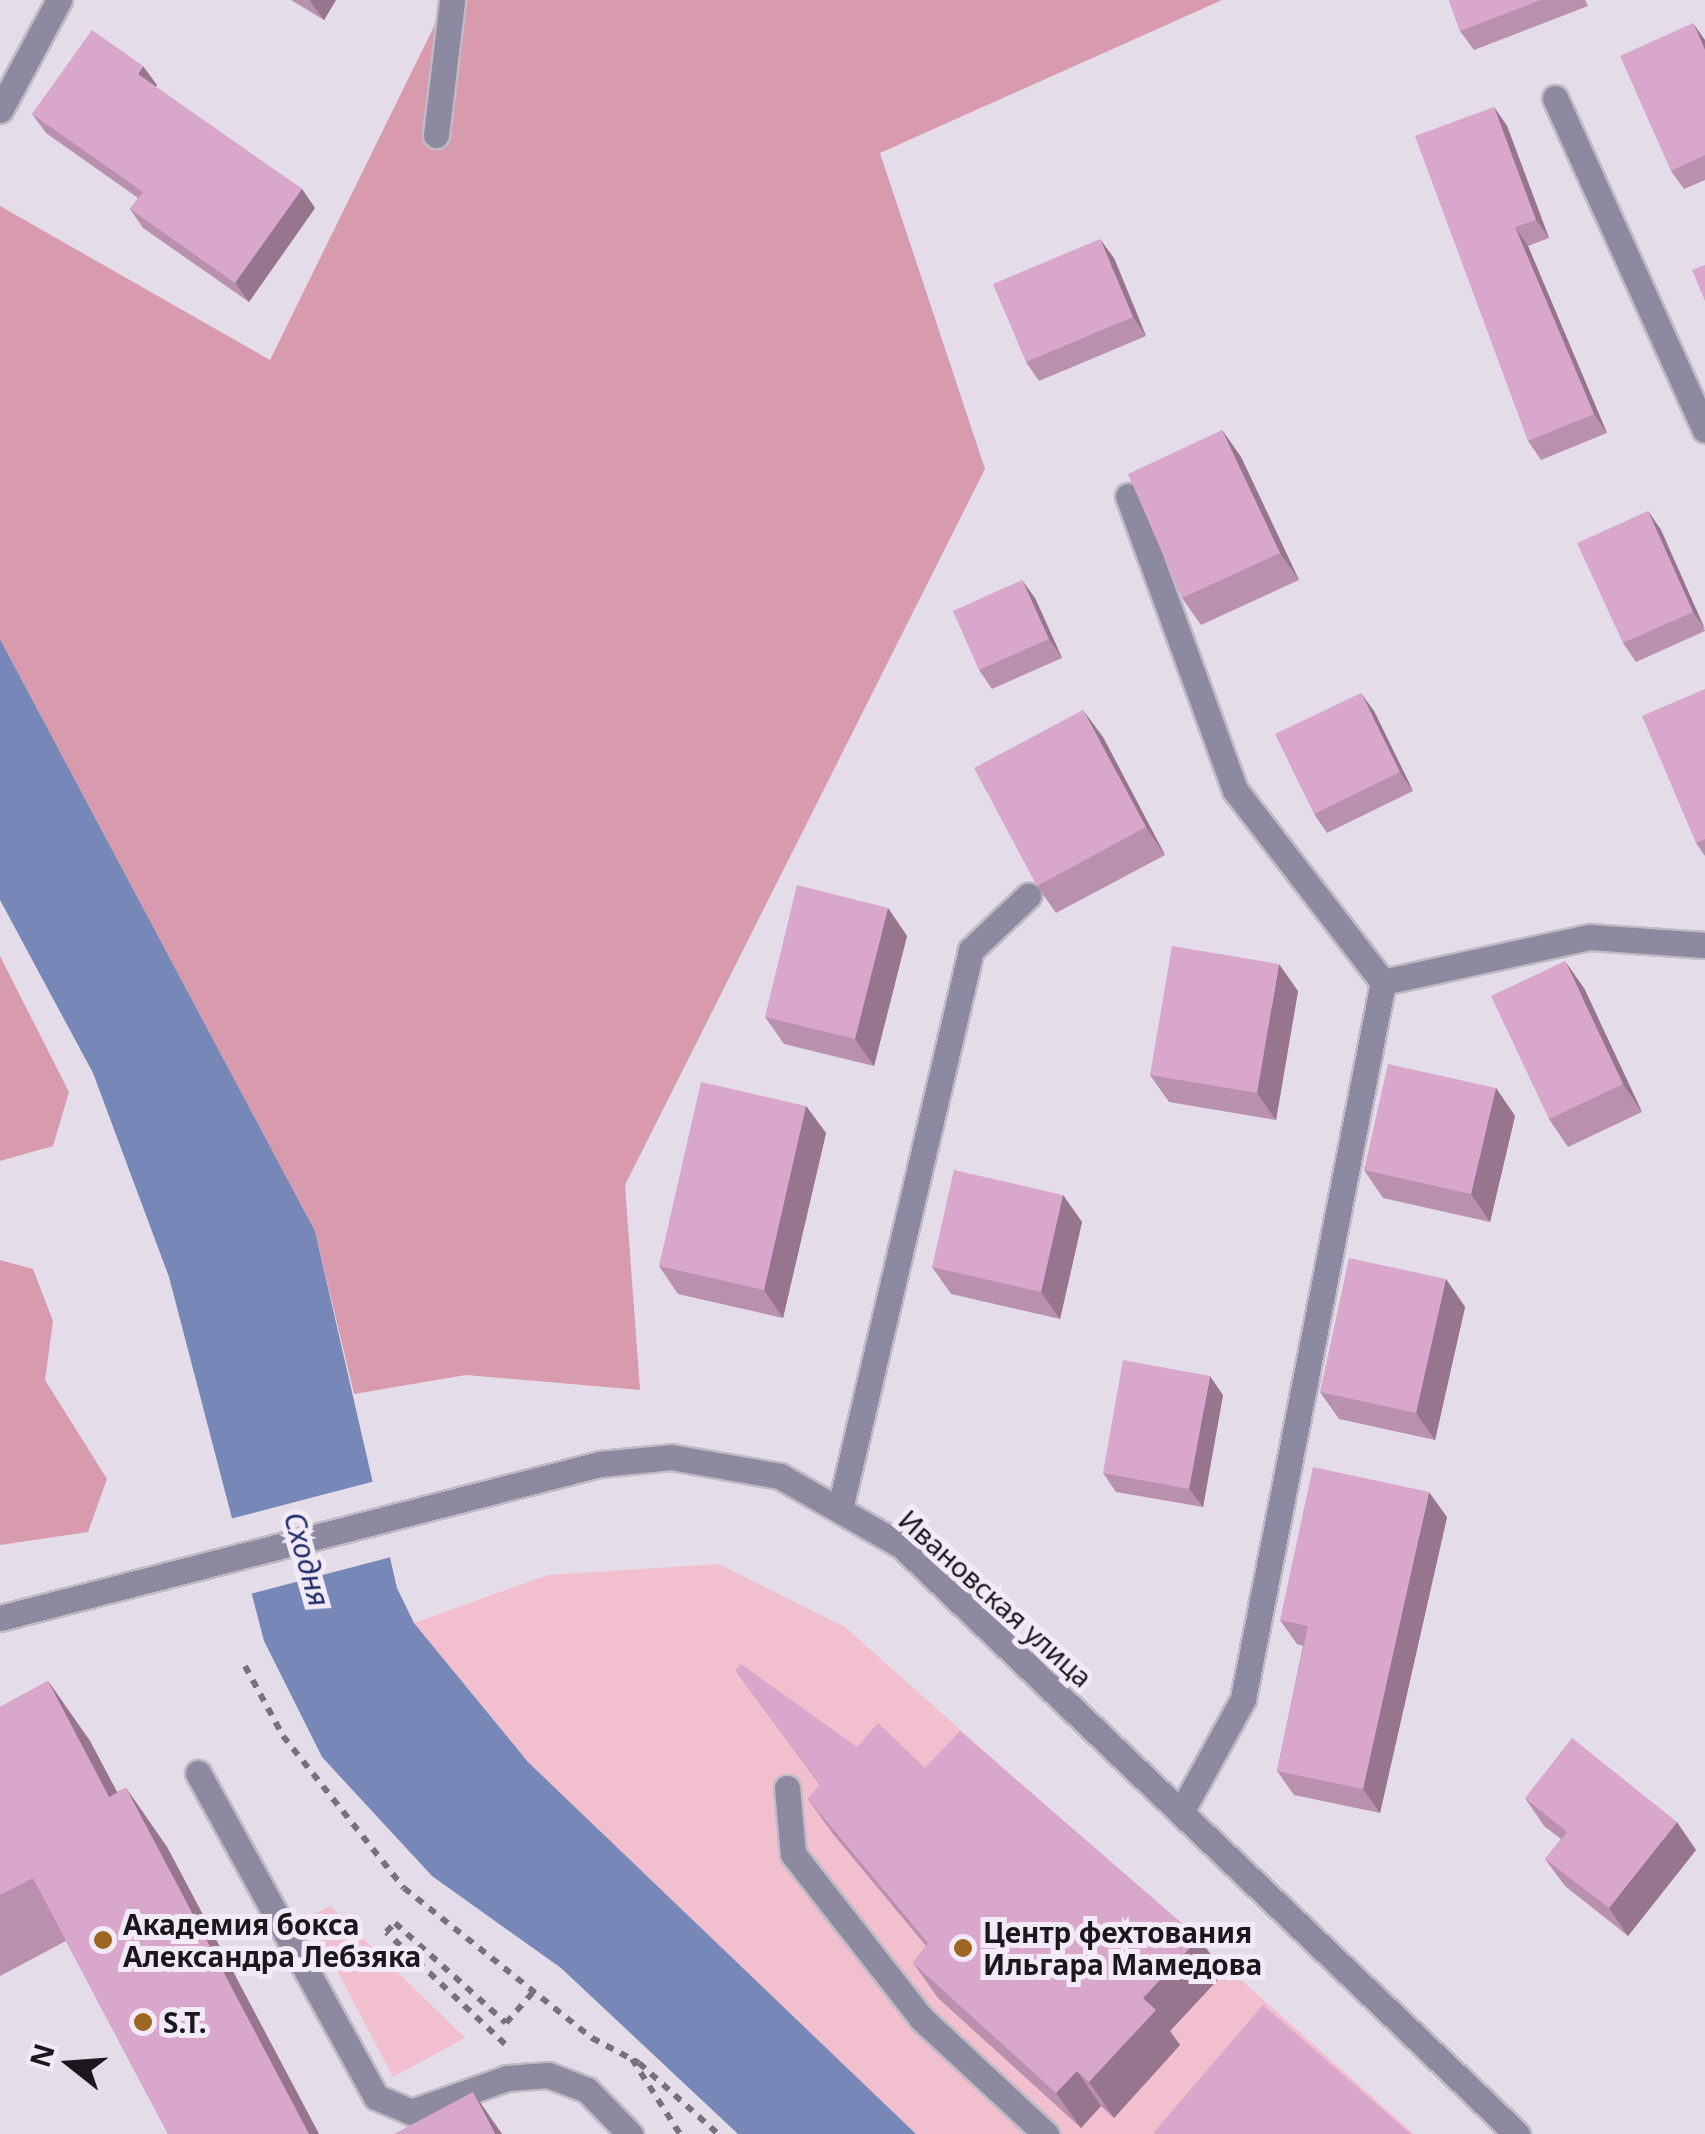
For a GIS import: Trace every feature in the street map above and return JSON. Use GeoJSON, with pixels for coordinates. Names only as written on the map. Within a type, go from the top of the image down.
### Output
{"type":"FeatureCollection","features":[{"type":"Feature","properties":{"kind":"street"},"geometry":{"type":"LineString","coordinates":[[0,110],[60,0]]}},
{"type":"Feature","properties":{"kind":"street"},"geometry":{"type":"LineString","coordinates":[[436,136],[452,0]]}},
{"type":"Feature","properties":{"kind":"street"},"geometry":{"type":"LineString","coordinates":[[1555,98],[1705,430]]}},
{"type":"Feature","properties":{"kind":"street"},"geometry":{"type":"LineString","coordinates":[[1128,496],[1235,790],[1383,982],[1243,1699],[1181,1812]]}},
{"type":"Feature","properties":{"kind":"street"},"geometry":{"type":"LineString","coordinates":[[841,1504],[971,950],[1028,896]]}},
{"type":"Feature","properties":{"kind":"street"},"geometry":{"type":"LineString","coordinates":[[1383,982],[1590,938],[1705,945]]}},
{"type":"Feature","properties":{"kind":"street","name":"Ивановская улица"},"geometry":{"type":"LineString","coordinates":[[0,1618],[584,1468],[671,1458],[761,1471],[841,1504],[902,1546],[1517,2134]]}},
{"type":"Feature","properties":{"kind":"street"},"geometry":{"type":"LineString","coordinates":[[198,1774],[376,2097],[411,2112],[507,2078],[548,2075],[587,2090],[630,2134]]}},
{"type":"Feature","properties":{"kind":"street"},"geometry":{"type":"LineString","coordinates":[[787,1788],[793,1854],[921,2018],[1046,2134]]}},
{"type":"Feature","properties":{"kind":"path"},"geometry":{"type":"LineString","coordinates":[[245,1666],[283,1736],[404,1888],[534,1992],[632,2059],[718,2134]]}},
{"type":"Feature","properties":{"kind":"path"},"geometry":{"type":"LineString","coordinates":[[507,2078],[505,2038],[386,1932],[395,1923],[506,2022],[534,1992]]}},
{"type":"Feature","properties":{"kind":"path"},"geometry":{"type":"LineString","coordinates":[[632,2059],[680,2134]]}},
{"type":"Feature","properties":{"kind":"shaded area"},"geometry":{"type":"Polygon","coordinates":[[[447,0],[1222,0],[880,153],[985,469],[625,1185],[640,1390],[466,1375],[354,1394],[315,1231],[0,639],[0,206],[270,360],[447,0]]]}},
{"type":"Feature","properties":{"kind":"shaded area"},"geometry":{"type":"Polygon","coordinates":[[[0,956],[69,1092],[53,1146],[0,1161],[0,956]]]}},
{"type":"Feature","properties":{"kind":"shaded area"},"geometry":{"type":"Polygon","coordinates":[[[0,1260],[33,1269],[53,1321],[45,1380],[107,1479],[88,1532],[0,1545],[0,1260]]]}},
{"type":"Feature","properties":{"kind":"shaded area","name":"Центр фехтования Ильгара Мамедова"},"geometry":{"type":"Polygon","coordinates":[[[719,1564],[845,1627],[1414,2134],[916,2134],[528,1762],[414,1623],[548,1575],[719,1564]]]}},
{"type":"Feature","properties":{"kind":"shaded area"},"geometry":{"type":"Polygon","coordinates":[[[330,1906],[465,2038],[393,2077],[309,1917],[330,1906]]]}},
{"type":"Feature","properties":{"kind":"water","name":"Сходня"},"geometry":{"type":"Polygon","coordinates":[[[0,639],[315,1231],[397,1588],[414,1623],[528,1762],[916,2134],[738,2134],[561,1968],[432,1876],[322,1757],[264,1641],[169,1277],[93,1073],[0,900],[0,639]]]}},
{"type":"Feature","properties":{"kind":"pier"},"geometry":{"type":"Polygon","coordinates":[[[379,1480],[395,1556],[246,1595],[226,1520],[379,1480]]]}},
{"type":"Feature","properties":{"kind":"building"},"geometry":{"type":"Polygon","coordinates":[[[1449,0],[1541,0],[1460,31],[1449,0]]]}},
{"type":"Feature","properties":{"kind":"building"},"geometry":{"type":"Polygon","coordinates":[[[1693,23],[1705,50],[1705,155],[1671,171],[1620,56],[1693,23]]]}},
{"type":"Feature","properties":{"kind":"building"},"geometry":{"type":"Polygon","coordinates":[[[92,30],[143,66],[138,74],[302,189],[235,283],[130,209],[143,192],[32,114],[92,30]]]}},
{"type":"Feature","properties":{"kind":"building"},"geometry":{"type":"Polygon","coordinates":[[[1494,107],[1536,220],[1515,227],[1594,414],[1528,441],[1415,136],[1494,107]]]}},
{"type":"Feature","properties":{"kind":"building"},"geometry":{"type":"Polygon","coordinates":[[[1100,239],[1133,317],[1026,362],[993,284],[1100,239]]]}},
{"type":"Feature","properties":{"kind":"building"},"geometry":{"type":"Polygon","coordinates":[[[1705,265],[1705,301],[1692,270],[1705,265]]]}},
{"type":"Feature","properties":{"kind":"building"},"geometry":{"type":"Polygon","coordinates":[[[1222,430],[1280,553],[1182,598],[1128,474],[1222,430]]]}},
{"type":"Feature","properties":{"kind":"building"},"geometry":{"type":"Polygon","coordinates":[[[1648,511],[1693,612],[1623,643],[1577,543],[1648,511]]]}},
{"type":"Feature","properties":{"kind":"building"},"geometry":{"type":"Polygon","coordinates":[[[1022,580],[1049,639],[979,670],[953,611],[1022,580]]]}},
{"type":"Feature","properties":{"kind":"building"},"geometry":{"type":"Polygon","coordinates":[[[1705,689],[1705,839],[1696,843],[1642,716],[1705,689]]]}},
{"type":"Feature","properties":{"kind":"building"},"geometry":{"type":"Polygon","coordinates":[[[1361,693],[1400,772],[1314,814],[1275,734],[1361,693]]]}},
{"type":"Feature","properties":{"kind":"building"},"geometry":{"type":"Polygon","coordinates":[[[1083,710],[1146,827],[1037,886],[974,768],[1083,710]]]}},
{"type":"Feature","properties":{"kind":"building"},"geometry":{"type":"Polygon","coordinates":[[[797,885],[888,908],[855,1039],[765,1017],[797,885]]]}},
{"type":"Feature","properties":{"kind":"building"},"geometry":{"type":"Polygon","coordinates":[[[1172,946],[1279,964],[1257,1093],[1150,1075],[1172,946]]]}},
{"type":"Feature","properties":{"kind":"building"},"geometry":{"type":"Polygon","coordinates":[[[1565,961],[1623,1084],[1549,1119],[1491,996],[1565,961]]]}},
{"type":"Feature","properties":{"kind":"building"},"geometry":{"type":"Polygon","coordinates":[[[1388,1064],[1496,1088],[1471,1194],[1364,1170],[1388,1064]]]}},
{"type":"Feature","properties":{"kind":"building"},"geometry":{"type":"Polygon","coordinates":[[[701,1082],[806,1106],[764,1290],[659,1266],[701,1082]]]}},
{"type":"Feature","properties":{"kind":"building"},"geometry":{"type":"Polygon","coordinates":[[[954,1170],[1063,1195],[1041,1292],[932,1267],[954,1170]]]}},
{"type":"Feature","properties":{"kind":"building"},"geometry":{"type":"Polygon","coordinates":[[[1349,1258],[1446,1279],[1416,1413],[1320,1392],[1349,1258]]]}},
{"type":"Feature","properties":{"kind":"building"},"geometry":{"type":"Polygon","coordinates":[[[1123,1360],[1210,1376],[1189,1489],[1103,1473],[1123,1360]]]}},
{"type":"Feature","properties":{"kind":"building"},"geometry":{"type":"Polygon","coordinates":[[[1313,1467],[1429,1492],[1363,1789],[1277,1771],[1308,1626],[1280,1620],[1313,1467]]]}},
{"type":"Feature","properties":{"kind":"building"},"geometry":{"type":"Polygon","coordinates":[[[741,1664],[857,1747],[878,1723],[925,1768],[960,1731],[1199,1938],[1143,1998],[1156,2010],[1089,2082],[1077,2071],[1056,2093],[913,1963],[928,1943],[808,1799],[820,1784],[735,1670],[741,1664]]]}},
{"type":"Feature","properties":{"kind":"building"},"geometry":{"type":"Polygon","coordinates":[[[48,1681],[109,1797],[126,1788],[309,2134],[168,2134],[33,1878],[0,1895],[0,1707],[48,1681]]]}},
{"type":"Feature","properties":{"kind":"building"},"geometry":{"type":"Polygon","coordinates":[[[1572,1738],[1677,1822],[1609,1908],[1545,1859],[1567,1832],[1525,1798],[1572,1738]]]}},
{"type":"Feature","properties":{"kind":"building"},"geometry":{"type":"Polygon","coordinates":[[[1263,2005],[1411,2134],[1156,2134],[1263,2005]]]}},
{"type":"Feature","properties":{"kind":"building"},"geometry":{"type":"Polygon","coordinates":[[[473,2092],[495,2134],[394,2134],[473,2092]]]}},
{"type":"Feature","properties":{"kind":"place","name":"Академия бокса Александра Лебзяка"},"geometry":{"type":"Point","coordinates":[103,1940]}},
{"type":"Feature","properties":{"kind":"place","name":"Центр фехтования Ильгара Мамедова"},"geometry":{"type":"Point","coordinates":[963,1948]}},
{"type":"Feature","properties":{"kind":"place","name":"S.T."},"geometry":{"type":"Point","coordinates":[143,2022]}}]}
